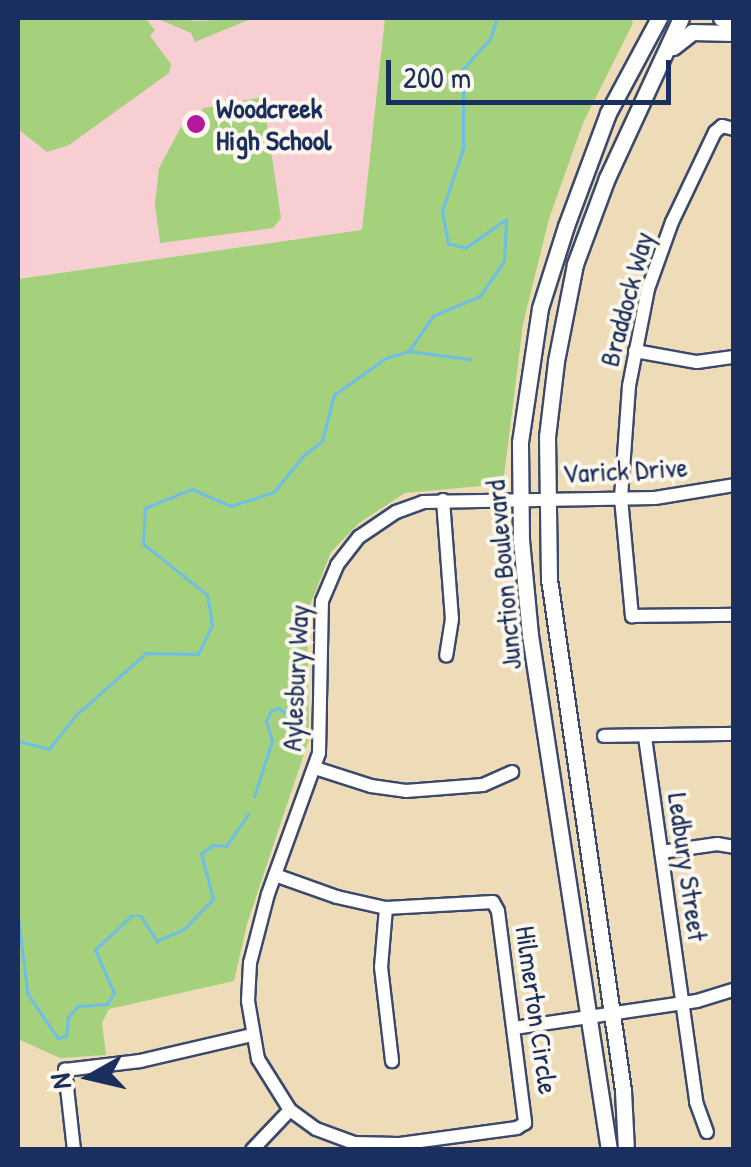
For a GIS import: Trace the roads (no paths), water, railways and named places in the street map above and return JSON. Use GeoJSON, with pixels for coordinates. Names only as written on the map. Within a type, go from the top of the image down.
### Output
{"type":"FeatureCollection","features":[{"type":"Feature","properties":{"kind":"main road"},"geometry":{"type":"LineString","coordinates":[[643,47],[646,18]]}},
{"type":"Feature","properties":{"kind":"main road","name":"Junction Boulevard"},"geometry":{"type":"LineString","coordinates":[[609,1150],[530,635],[519,498],[520,442],[540,308],[608,113],[659,18]]}},
{"type":"Feature","properties":{"kind":"main road","name":"Junction Boulevard"},"geometry":{"type":"LineString","coordinates":[[626,1150],[612,1014],[555,624],[545,498],[550,399],[575,264],[607,178],[681,18]]}},
{"type":"Feature","properties":{"kind":"main road"},"geometry":{"type":"LineString","coordinates":[[721,18],[734,23]]}},
{"type":"Feature","properties":{"kind":"main road"},"geometry":{"type":"LineString","coordinates":[[667,53],[692,32],[734,33]]}},
{"type":"Feature","properties":{"kind":"street","name":"Braddock Way"},"geometry":{"type":"LineString","coordinates":[[728,127],[715,132],[662,247],[635,351],[624,424],[621,498],[632,616],[734,615]]}},
{"type":"Feature","properties":{"kind":"street"},"geometry":{"type":"LineString","coordinates":[[635,351],[697,362],[734,357]]}},
{"type":"Feature","properties":{"kind":"street","name":"Varick Drive"},"geometry":{"type":"LineString","coordinates":[[519,498],[674,496],[734,486]]}},
{"type":"Feature","properties":{"kind":"street","name":"Aylesbury Way"},"geometry":{"type":"LineString","coordinates":[[275,875],[314,768],[322,732],[318,618],[336,565],[372,526],[409,506],[442,500],[519,498]]}},
{"type":"Feature","properties":{"kind":"street"},"geometry":{"type":"LineString","coordinates":[[442,500],[452,620],[446,656]]}},
{"type":"Feature","properties":{"kind":"street"},"geometry":{"type":"LineString","coordinates":[[604,736],[734,734]]}},
{"type":"Feature","properties":{"kind":"street","name":"Ledbury Street"},"geometry":{"type":"LineString","coordinates":[[645,737],[696,1102],[707,1132]]}},
{"type":"Feature","properties":{"kind":"street"},"geometry":{"type":"LineString","coordinates":[[314,768],[372,786],[421,791],[483,785],[512,772]]}},
{"type":"Feature","properties":{"kind":"street"},"geometry":{"type":"LineString","coordinates":[[661,852],[718,844],[734,848]]}},
{"type":"Feature","properties":{"kind":"street","name":"Hilmerton Circle"},"geometry":{"type":"LineString","coordinates":[[275,875],[353,902],[386,908],[483,899],[493,902],[498,911],[526,1114],[517,1128],[368,1145],[328,1135],[290,1110],[264,1072],[252,1035],[250,963],[275,875]]}},
{"type":"Feature","properties":{"kind":"street"},"geometry":{"type":"LineString","coordinates":[[386,908],[381,967],[392,1061]]}},
{"type":"Feature","properties":{"kind":"street"},"geometry":{"type":"LineString","coordinates":[[514,1028],[682,1004],[734,990]]}},
{"type":"Feature","properties":{"kind":"street"},"geometry":{"type":"LineString","coordinates":[[74,1150],[65,1070],[140,1062],[252,1035]]}},
{"type":"Feature","properties":{"kind":"street"},"geometry":{"type":"LineString","coordinates":[[252,1150],[290,1110]]}},
{"type":"Feature","properties":{"kind":"waterway"},"geometry":{"type":"LineString","coordinates":[[18,741],[49,749],[76,715],[146,653],[198,654],[212,625],[207,595],[143,544],[145,508],[192,489],[231,506],[274,492],[303,456],[322,441],[334,395],[386,358],[409,351],[433,316],[480,296],[504,261],[506,220],[466,248],[448,244],[442,211],[463,149],[463,69],[490,39],[497,18]]}},
{"type":"Feature","properties":{"kind":"waterway"},"geometry":{"type":"LineString","coordinates":[[409,351],[470,359]]}},
{"type":"Feature","properties":{"kind":"waterway"},"geometry":{"type":"LineString","coordinates":[[254,797],[272,741],[266,721],[271,711],[278,708],[289,715]]}},
{"type":"Feature","properties":{"kind":"waterway"},"geometry":{"type":"LineString","coordinates":[[18,913],[28,994],[58,1038],[66,1036],[68,1017],[78,1006],[107,1004],[114,993],[95,950],[131,916],[141,916],[157,941],[184,929],[213,899],[201,854],[213,845],[226,846],[248,814]]}},
{"type":"Feature","properties":{"kind":"place","name":"Woodcreek High School"},"geometry":{"type":"Point","coordinates":[196,124]}}]}
